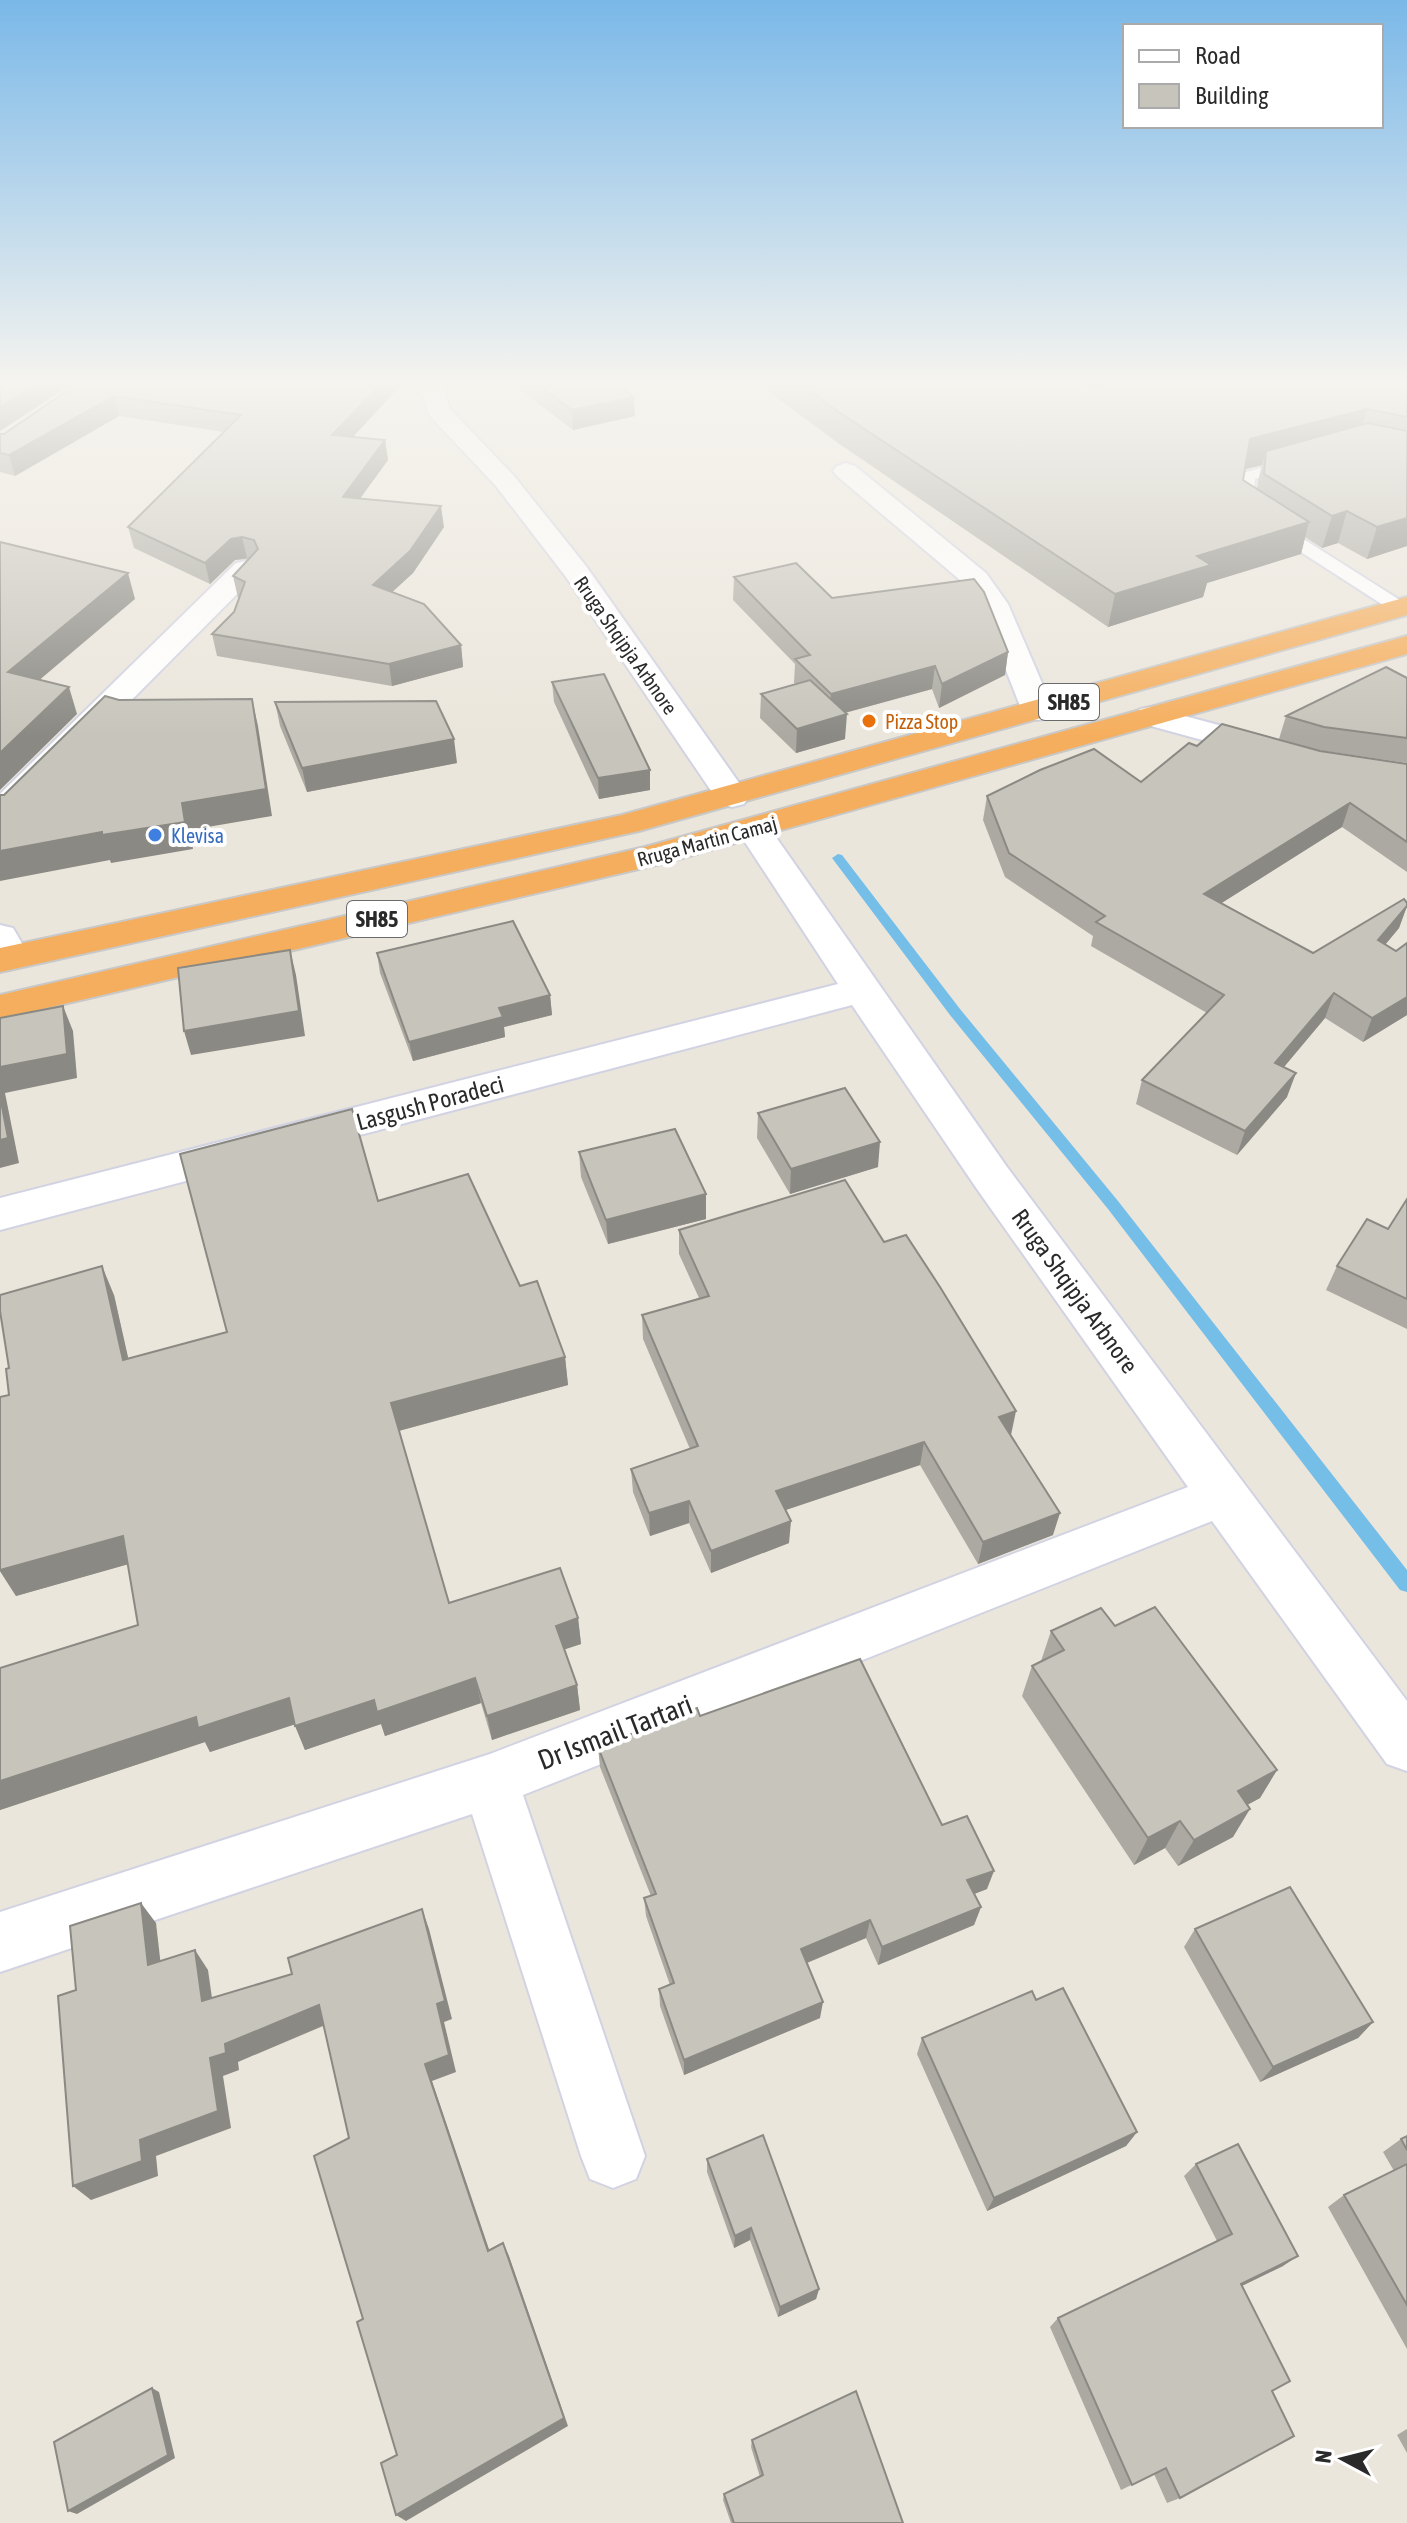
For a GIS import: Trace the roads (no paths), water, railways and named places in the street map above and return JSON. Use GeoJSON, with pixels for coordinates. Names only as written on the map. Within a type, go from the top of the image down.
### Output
{"type":"FeatureCollection","features":[{"type":"Feature","properties":{"kind":"highway","name":"Rruga Martin Camaj"},"geometry":{"type":"LineString","coordinates":[[4,951],[627,824],[743,813],[1038,711],[1404,607]]}},
{"type":"Feature","properties":{"kind":"highway","name":"Rruga Martin Camaj"},"geometry":{"type":"LineString","coordinates":[[0,1007],[743,813],[1151,716],[1407,645]]}},
{"type":"Feature","properties":{"kind":"street","name":"Rruga Shqipja Arbnore"},"geometry":{"type":"LineString","coordinates":[[520,501],[576,572],[743,813],[859,991],[1221,1496],[1407,1745]]}},
{"type":"Feature","properties":{"kind":"street"},"geometry":{"type":"LineString","coordinates":[[882,501],[976,579],[994,604],[1038,711]]}},
{"type":"Feature","properties":{"kind":"street"},"geometry":{"type":"LineString","coordinates":[[0,813],[246,569]]}},
{"type":"Feature","properties":{"kind":"street"},"geometry":{"type":"LineString","coordinates":[[1151,716],[1300,758]]}},
{"type":"Feature","properties":{"kind":"street","name":"Lasgush Poradeci"},"geometry":{"type":"LineString","coordinates":[[0,1214],[859,991]]}},
{"type":"Feature","properties":{"kind":"street","name":"Dr Ismail Tartari"},"geometry":{"type":"LineString","coordinates":[[0,1942],[490,1781],[1221,1496]]}},
{"type":"Feature","properties":{"kind":"street"},"geometry":{"type":"LineString","coordinates":[[490,1781],[613,2156]]}},
{"type":"Feature","properties":{"kind":"lane"},"geometry":{"type":"LineString","coordinates":[[1246,501],[1245,509],[1404,607]]}},
{"type":"Feature","properties":{"kind":"waterway"},"geometry":{"type":"LineString","coordinates":[[838,858],[955,1012],[1113,1205],[1407,1584]]}},
{"type":"Feature","properties":{"kind":"place","name":"Pizza Stop"},"geometry":{"type":"Point","coordinates":[869,721]}},
{"type":"Feature","properties":{"kind":"place","name":"Klevisa"},"geometry":{"type":"Point","coordinates":[155,835]}}]}
